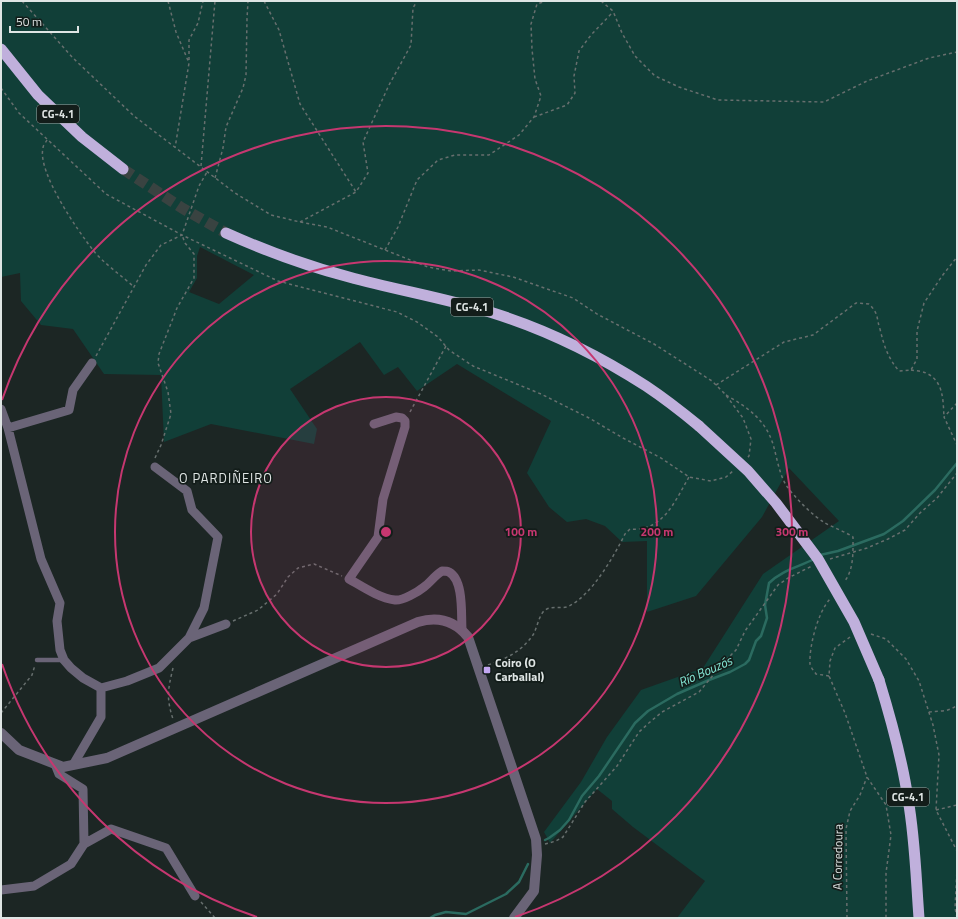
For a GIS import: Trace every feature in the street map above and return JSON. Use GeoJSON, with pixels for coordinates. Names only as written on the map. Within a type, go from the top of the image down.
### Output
{"type":"FeatureCollection","features":[{"type":"Feature","properties":{"kind":"highway","name":"CG-4.1"},"geometry":{"type":"LineString","coordinates":[[1,49],[38,94],[82,137],[123,169]]}},
{"type":"Feature","properties":{"kind":"highway","name":"CG-4.1"},"geometry":{"type":"LineString","coordinates":[[226,233],[265,251],[348,277],[418,293],[493,313],[542,331],[591,353],[647,386],[699,426],[748,471],[776,503],[818,559],[854,622],[879,680],[896,736],[908,799],[915,858],[918,918]]}},
{"type":"Feature","properties":{"kind":"street"},"geometry":{"type":"LineString","coordinates":[[8,428],[69,410],[73,390],[92,363]]}},
{"type":"Feature","properties":{"kind":"street"},"geometry":{"type":"LineString","coordinates":[[1,409],[8,428],[40,559],[60,603],[57,621],[60,650],[64,660],[83,678],[101,688],[128,681],[159,668],[189,638],[204,608],[218,537],[192,510],[187,491],[155,467]]}},
{"type":"Feature","properties":{"kind":"street"},"geometry":{"type":"LineString","coordinates":[[374,424],[396,417],[402,418],[405,421],[383,499],[378,537],[349,579],[380,596],[397,600],[417,592],[442,571],[449,572],[455,578],[460,590],[462,629]]}},
{"type":"Feature","properties":{"kind":"street"},"geometry":{"type":"LineString","coordinates":[[1,733],[19,750],[63,767],[107,758],[418,622],[427,619],[446,620],[462,629],[468,637],[536,839],[537,855],[534,891],[514,918]]}},
{"type":"Feature","properties":{"kind":"street"},"geometry":{"type":"LineString","coordinates":[[189,638],[226,624]]}},
{"type":"Feature","properties":{"kind":"street"},"geometry":{"type":"LineString","coordinates":[[73,765],[101,717],[101,688]]}},
{"type":"Feature","properties":{"kind":"street"},"geometry":{"type":"LineString","coordinates":[[55,764],[59,774],[83,790],[84,844]]}},
{"type":"Feature","properties":{"kind":"street"},"geometry":{"type":"LineString","coordinates":[[1,890],[34,886],[71,864],[84,844],[111,829],[166,848],[195,896]]}},
{"type":"Feature","properties":{"kind":"lane"},"geometry":{"type":"LineString","coordinates":[[37,660],[64,660]]}},
{"type":"Feature","properties":{"kind":"path"},"geometry":{"type":"LineString","coordinates":[[168,1],[176,32],[189,63]]}},
{"type":"Feature","properties":{"kind":"path"},"geometry":{"type":"LineString","coordinates":[[175,148],[189,63],[189,40],[198,23],[203,1]]}},
{"type":"Feature","properties":{"kind":"path"},"geometry":{"type":"LineString","coordinates":[[201,167],[216,1]]}},
{"type":"Feature","properties":{"kind":"path"},"geometry":{"type":"LineString","coordinates":[[215,178],[226,127],[243,88],[246,75],[248,1]]}},
{"type":"Feature","properties":{"kind":"path"},"geometry":{"type":"LineString","coordinates":[[264,1],[279,30],[300,104],[356,192]]}},
{"type":"Feature","properties":{"kind":"path"},"geometry":{"type":"LineString","coordinates":[[300,222],[356,192],[368,173],[363,142],[389,85],[411,45],[413,8],[417,1]]}},
{"type":"Feature","properties":{"kind":"path"},"geometry":{"type":"LineString","coordinates":[[385,250],[398,227],[417,180],[438,160],[455,155],[488,155],[519,135],[534,117],[541,96],[535,79],[531,24],[537,4],[546,1]]}},
{"type":"Feature","properties":{"kind":"path"},"geometry":{"type":"LineString","coordinates":[[602,1],[613,12],[622,33],[635,56],[655,76],[679,87],[718,100],[824,102],[867,81],[929,58],[957,52]]}},
{"type":"Feature","properties":{"kind":"path"},"geometry":{"type":"LineString","coordinates":[[23,2],[73,58],[134,116],[235,194],[271,215],[328,227],[428,267],[451,271],[486,271],[512,277],[573,298],[597,314],[622,326],[690,366],[716,385],[725,394],[743,418],[751,439],[749,456],[745,460]]}},
{"type":"Feature","properties":{"kind":"path"},"geometry":{"type":"LineString","coordinates":[[534,117],[567,105],[575,93],[574,76],[579,51],[591,35],[613,12]]}},
{"type":"Feature","properties":{"kind":"path"},"geometry":{"type":"LineString","coordinates":[[1,88],[19,113],[106,194],[182,235],[278,281],[397,312],[417,322],[438,337],[449,350],[473,366],[541,394],[589,418],[661,458],[689,477],[711,481],[726,477],[738,468]]}},
{"type":"Feature","properties":{"kind":"path"},"geometry":{"type":"LineString","coordinates":[[48,140],[43,147],[42,156],[48,178],[62,204],[94,251],[134,287]]}},
{"type":"Feature","properties":{"kind":"path"},"geometry":{"type":"LineString","coordinates":[[155,467],[152,462],[157,454],[171,414],[168,392],[158,363],[159,354],[176,308],[194,278],[194,254],[185,243],[182,235],[199,186],[208,172]]}},
{"type":"Feature","properties":{"kind":"path"},"geometry":{"type":"LineString","coordinates":[[92,363],[146,265],[161,245],[182,235]]}},
{"type":"Feature","properties":{"kind":"path"},"geometry":{"type":"LineString","coordinates":[[911,370],[918,359],[917,331],[924,303],[957,257]]}},
{"type":"Feature","properties":{"kind":"path"},"geometry":{"type":"LineString","coordinates":[[716,385],[784,342],[813,335],[856,303],[869,304],[876,312],[885,346],[891,361],[899,371],[911,370],[927,373],[939,384],[943,396],[944,417],[957,445]]}},
{"type":"Feature","properties":{"kind":"path"},"geometry":{"type":"LineString","coordinates":[[405,421],[446,346]]}},
{"type":"Feature","properties":{"kind":"path"},"geometry":{"type":"LineString","coordinates":[[725,394],[747,407],[764,425],[772,443],[777,463],[786,484],[803,504],[817,518],[827,524],[845,531],[852,537],[853,552],[849,576],[840,586]]}},
{"type":"Feature","properties":{"kind":"path"},"geometry":{"type":"LineString","coordinates":[[944,417],[957,403]]}},
{"type":"Feature","properties":{"kind":"path"},"geometry":{"type":"LineString","coordinates":[[830,560],[888,539],[905,530],[920,513],[937,498],[957,473]]}},
{"type":"Feature","properties":{"kind":"path"},"geometry":{"type":"LineString","coordinates":[[479,669],[507,657],[523,648],[534,634],[543,613],[548,608],[569,607],[581,597],[602,576],[625,534],[630,529],[641,530],[656,524],[666,514],[689,477]]}},
{"type":"Feature","properties":{"kind":"path"},"geometry":{"type":"LineString","coordinates":[[226,624],[258,610],[277,594],[288,578],[298,568],[314,564],[349,579]]}},
{"type":"Feature","properties":{"kind":"path"},"geometry":{"type":"LineString","coordinates":[[536,845],[556,842],[563,837],[585,802],[617,766],[639,732],[662,712],[699,692],[736,650],[745,631],[778,585],[798,573],[818,564]]}},
{"type":"Feature","properties":{"kind":"path"},"geometry":{"type":"LineString","coordinates":[[829,676],[816,674],[810,666],[810,652],[821,615],[832,596]]}},
{"type":"Feature","properties":{"kind":"path"},"geometry":{"type":"LineString","coordinates":[[172,717],[168,706],[168,690],[176,651]]}},
{"type":"Feature","properties":{"kind":"path"},"geometry":{"type":"LineString","coordinates":[[1,713],[32,675],[37,660]]}},
{"type":"Feature","properties":{"kind":"path"},"geometry":{"type":"LineString","coordinates":[[929,712],[955,708],[957,705]]}},
{"type":"Feature","properties":{"kind":"path","name":"A Corredoura"},"geometry":{"type":"LineString","coordinates":[[847,918],[846,829],[850,811],[860,795],[867,777]]}},
{"type":"Feature","properties":{"kind":"path"},"geometry":{"type":"LineString","coordinates":[[936,810],[957,805]]}},
{"type":"Feature","properties":{"kind":"path"},"geometry":{"type":"LineString","coordinates":[[957,870],[955,908],[957,918]]}},
{"type":"Feature","properties":{"kind":"path"},"geometry":{"type":"LineString","coordinates":[[195,896],[215,918]]}},
{"type":"Feature","properties":{"kind":"green space"},"geometry":{"type":"Polygon","coordinates":[[[1,1],[957,1],[957,918],[677,918],[705,881],[633,827],[612,809],[612,801],[597,789],[550,843],[544,832],[581,782],[607,737],[641,690],[703,668],[763,574],[839,521],[789,468],[762,517],[696,596],[647,612],[647,541],[622,542],[605,526],[586,519],[567,522],[549,507],[527,473],[551,421],[457,364],[417,391],[398,367],[384,375],[360,342],[290,389],[317,429],[314,444],[211,424],[164,442],[161,375],[104,374],[73,329],[41,325],[21,301],[20,273],[1,277],[1,1]],[[200,247],[197,256],[197,278],[189,292],[219,304],[254,275],[200,247]]]}},
{"type":"Feature","properties":{"kind":"waterway","name":"Río Bouzós"},"geometry":{"type":"LineString","coordinates":[[820,555],[838,551],[884,534],[903,521],[935,490],[957,463]]}},
{"type":"Feature","properties":{"kind":"waterway","name":"Río Bouzós"},"geometry":{"type":"LineString","coordinates":[[545,840],[560,830],[569,820],[582,796],[599,776],[635,723],[648,711],[677,694],[730,672],[745,664],[749,660],[756,641],[761,636],[767,618],[765,605],[769,583],[779,575],[814,559]]}},
{"type":"Feature","properties":{"kind":"waterway","name":"Río Bouzós"},"geometry":{"type":"LineString","coordinates":[[430,918],[446,912],[466,914],[506,894],[519,882],[528,864]]}},
{"type":"Feature","properties":{"kind":"tunnel"},"geometry":{"type":"LineString","coordinates":[[123,169],[182,208],[226,233]]}},
{"type":"Feature","properties":{"kind":"place","name":"Coiro (O Carballal)"},"geometry":{"type":"Point","coordinates":[487,670]}},
{"type":"Feature","properties":{"kind":"district","name":"O PARDIÑEIRO"},"geometry":{"type":"Point","coordinates":[226,478]}}]}
